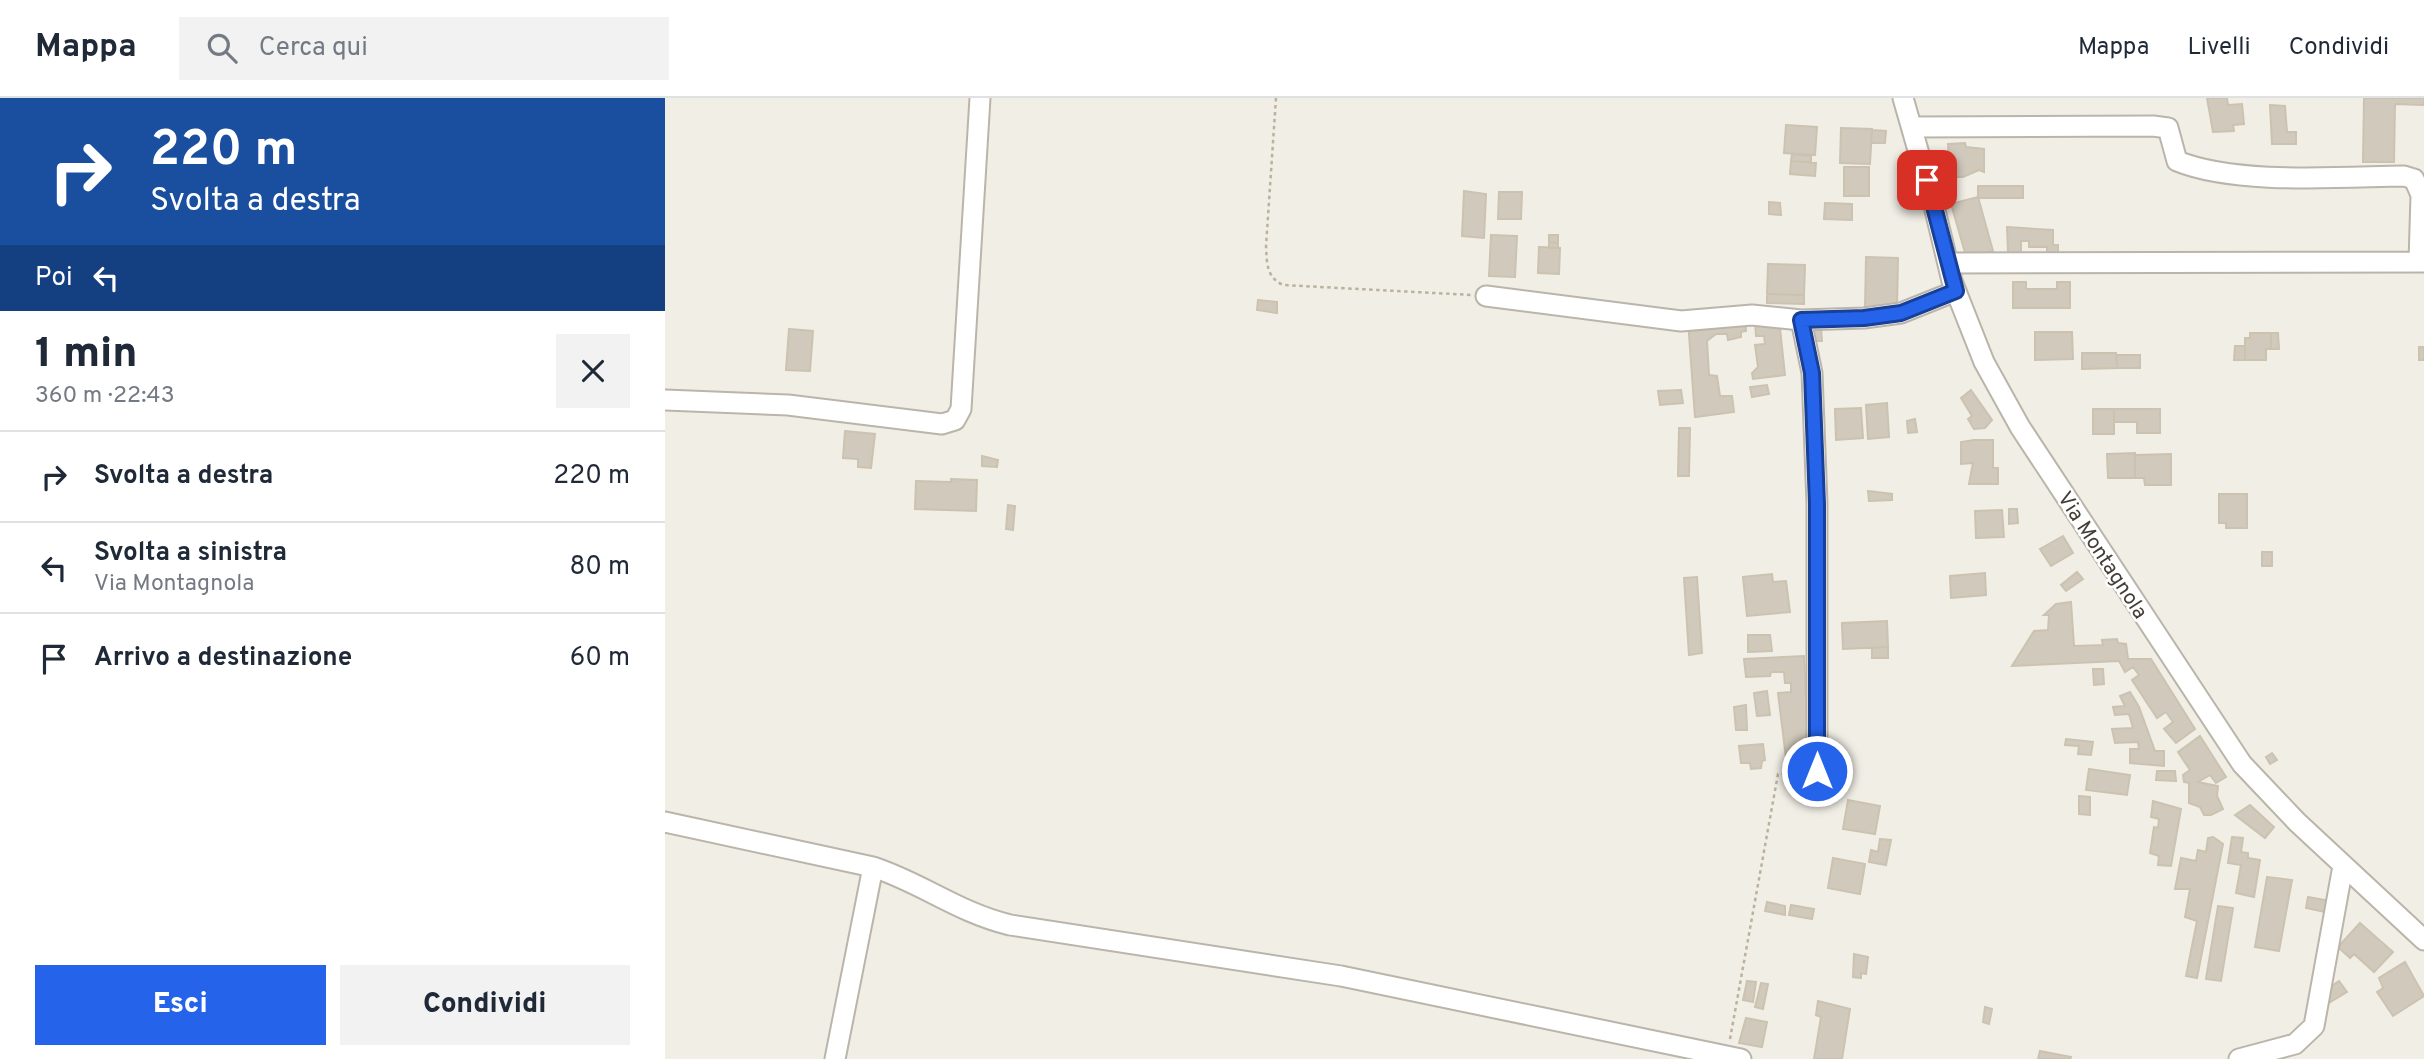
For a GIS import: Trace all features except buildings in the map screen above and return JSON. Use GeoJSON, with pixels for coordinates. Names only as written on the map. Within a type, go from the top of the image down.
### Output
{"type":"FeatureCollection","features":[{"type":"Feature","properties":{"kind":"street"},"geometry":{"type":"LineString","coordinates":[[665,400],[788,405],[941,424],[955,420],[961,409],[980,98]]}},
{"type":"Feature","properties":{"kind":"street","name":"Via Montagnola"},"geometry":{"type":"LineString","coordinates":[[1903,98],[1956,291],[1985,362],[2020,427],[2192,693],[2242,764],[2343,866],[2424,940]]}},
{"type":"Feature","properties":{"kind":"street"},"geometry":{"type":"LineString","coordinates":[[1912,127],[2168,128],[2177,162],[2204,172],[2325,178],[2404,176],[2414,179],[2421,195],[2422,262],[1948,263]]}},
{"type":"Feature","properties":{"kind":"street"},"geometry":{"type":"LineString","coordinates":[[1486,296],[1681,321],[1752,315],[1801,320],[1864,318],[1901,313],[1956,291]]}},
{"type":"Feature","properties":{"kind":"street"},"geometry":{"type":"LineString","coordinates":[[1801,320],[1812,373],[1817,504],[1817,771]]}},
{"type":"Feature","properties":{"kind":"street"},"geometry":{"type":"LineString","coordinates":[[665,822],[873,867],[978,917],[1010,925],[1341,976],[1734,1057]]}},
{"type":"Feature","properties":{"kind":"street"},"geometry":{"type":"LineString","coordinates":[[2239,1059],[2295,1044],[2314,1026],[2343,866]]}},
{"type":"Feature","properties":{"kind":"street"},"geometry":{"type":"LineString","coordinates":[[835,1059],[873,867]]}},
{"type":"Feature","properties":{"kind":"path"},"geometry":{"type":"LineString","coordinates":[[1276,98],[1266,246],[1268,270],[1273,280],[1283,285],[1486,296]]}},
{"type":"Feature","properties":{"kind":"path"},"geometry":{"type":"LineString","coordinates":[[1734,1057],[1778,774],[1817,771]]}},
{"type":"Feature","properties":{"kind":"route"},"geometry":{"type":"LineString","coordinates":[[1817,771],[1817,504],[1812,373],[1801,320],[1864,318],[1901,313],[1956,291],[1927,180]]}}]}
